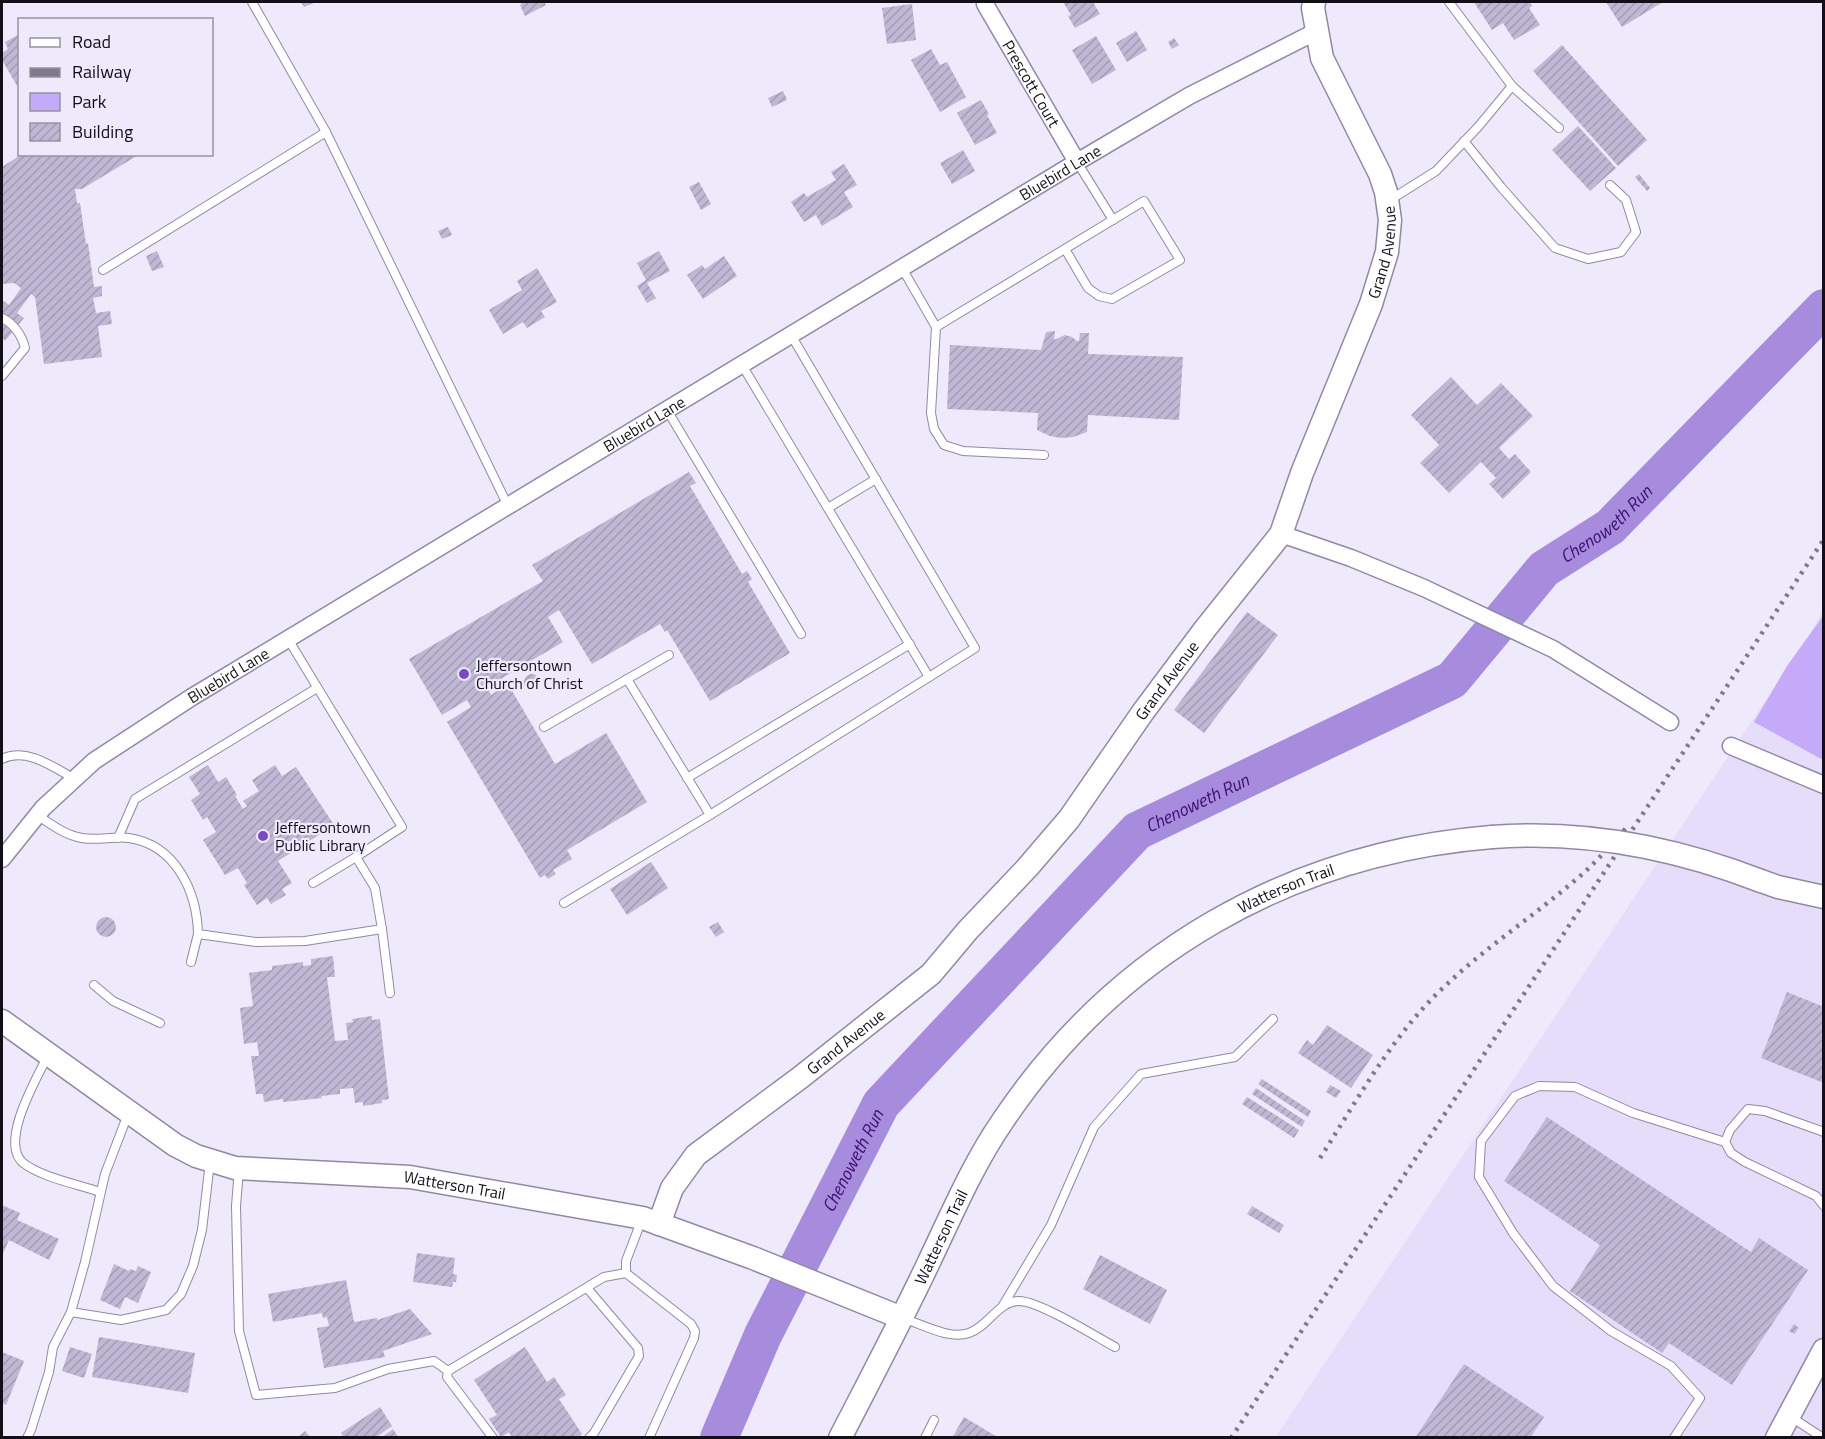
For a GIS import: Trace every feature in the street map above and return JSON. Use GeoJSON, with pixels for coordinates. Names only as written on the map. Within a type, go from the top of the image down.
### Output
{"type":"FeatureCollection","features":[{"type":"Feature","properties":{"kind":"main road","name":"Grand Avenue"},"geometry":{"type":"LineString","coordinates":[[651,1221],[696,1155],[801,1077],[931,974],[1069,819],[1184,657],[1281,534],[1302,472],[1371,304],[1387,252],[1390,220],[1380,174],[1322,58],[1314,2]]}},
{"type":"Feature","properties":{"kind":"main road","name":"Watterson Trail"},"geometry":{"type":"LineString","coordinates":[[2,1021],[175,1145],[210,1161],[239,1169],[410,1177],[651,1221],[753,1258],[902,1318],[976,1165],[1001,1123],[1033,1078],[1069,1036],[1108,998],[1142,970],[1196,932],[1245,904],[1294,882],[1346,863],[1400,850],[1492,837],[1564,837],[1624,843],[1727,867],[1778,887],[1824,897]]}},
{"type":"Feature","properties":{"kind":"main road"},"geometry":{"type":"LineString","coordinates":[[840,1437],[902,1318]]}},
{"type":"Feature","properties":{"kind":"main road"},"geometry":{"type":"LineString","coordinates":[[1777,1437],[1824,1350]]}},
{"type":"Feature","properties":{"kind":"street","name":"Prescott Court"},"geometry":{"type":"LineString","coordinates":[[985,4],[1077,162]]}},
{"type":"Feature","properties":{"kind":"street","name":"Bluebird Lane"},"geometry":{"type":"LineString","coordinates":[[2,859],[37,815],[94,761],[192,697],[1077,162],[1189,96],[1317,31]]}},
{"type":"Feature","properties":{"kind":"street"},"geometry":{"type":"LineString","coordinates":[[1281,534],[1424,588],[1553,649],[1670,722]]}},
{"type":"Feature","properties":{"kind":"street"},"geometry":{"type":"LineString","coordinates":[[1731,746],[1824,785]]}},
{"type":"Feature","properties":{"kind":"lane"},"geometry":{"type":"LineString","coordinates":[[252,2],[326,132],[508,506]]}},
{"type":"Feature","properties":{"kind":"lane"},"geometry":{"type":"LineString","coordinates":[[1449,2],[1512,86],[1558,128]]}},
{"type":"Feature","properties":{"kind":"lane"},"geometry":{"type":"LineString","coordinates":[[1387,202],[1436,171],[1512,86]]}},
{"type":"Feature","properties":{"kind":"lane"},"geometry":{"type":"LineString","coordinates":[[103,270],[326,132]]}},
{"type":"Feature","properties":{"kind":"lane"},"geometry":{"type":"LineString","coordinates":[[1464,141],[1555,248],[1588,259],[1621,252],[1636,231],[1626,200],[1610,185]]}},
{"type":"Feature","properties":{"kind":"lane"},"geometry":{"type":"LineString","coordinates":[[1077,162],[1113,220]]}},
{"type":"Feature","properties":{"kind":"lane"},"geometry":{"type":"LineString","coordinates":[[936,327],[1144,201],[1180,260],[1112,299],[1099,296],[1088,288],[1065,249]]}},
{"type":"Feature","properties":{"kind":"lane"},"geometry":{"type":"LineString","coordinates":[[902,268],[936,327],[931,413],[934,429],[944,445],[963,452],[1044,455]]}},
{"type":"Feature","properties":{"kind":"lane"},"geometry":{"type":"LineString","coordinates":[[2,318],[10,321],[23,340],[25,348],[2,376]]}},
{"type":"Feature","properties":{"kind":"lane"},"geometry":{"type":"LineString","coordinates":[[564,903],[710,815],[975,648],[791,335]]}},
{"type":"Feature","properties":{"kind":"lane"},"geometry":{"type":"LineString","coordinates":[[742,365],[929,677]]}},
{"type":"Feature","properties":{"kind":"lane"},"geometry":{"type":"LineString","coordinates":[[667,410],[801,634]]}},
{"type":"Feature","properties":{"kind":"lane"},"geometry":{"type":"LineString","coordinates":[[828,508],[876,479]]}},
{"type":"Feature","properties":{"kind":"lane"},"geometry":{"type":"LineString","coordinates":[[288,639],[402,828],[313,883]]}},
{"type":"Feature","properties":{"kind":"lane"},"geometry":{"type":"LineString","coordinates":[[687,778],[910,644]]}},
{"type":"Feature","properties":{"kind":"lane"},"geometry":{"type":"LineString","coordinates":[[544,727],[669,655]]}},
{"type":"Feature","properties":{"kind":"lane"},"geometry":{"type":"LineString","coordinates":[[627,679],[710,815]]}},
{"type":"Feature","properties":{"kind":"lane"},"geometry":{"type":"LineString","coordinates":[[117,838],[135,799],[317,688]]}},
{"type":"Feature","properties":{"kind":"lane"},"geometry":{"type":"LineString","coordinates":[[2,759],[7,756],[28,756],[47,763],[75,779]]}},
{"type":"Feature","properties":{"kind":"lane"},"geometry":{"type":"LineString","coordinates":[[37,815],[65,834],[84,839],[128,838],[146,843],[168,856],[183,875],[193,896],[198,934],[190,962]]}},
{"type":"Feature","properties":{"kind":"lane"},"geometry":{"type":"LineString","coordinates":[[356,857],[375,888],[390,993]]}},
{"type":"Feature","properties":{"kind":"lane"},"geometry":{"type":"LineString","coordinates":[[198,934],[256,942],[305,941],[382,929]]}},
{"type":"Feature","properties":{"kind":"lane"},"geometry":{"type":"LineString","coordinates":[[94,985],[113,1001],[160,1023]]}},
{"type":"Feature","properties":{"kind":"lane"},"geometry":{"type":"LineString","coordinates":[[902,1318],[948,1334],[969,1333],[988,1321],[1002,1307],[1051,1225],[1094,1127],[1141,1074],[1235,1057],[1273,1019]]}},
{"type":"Feature","properties":{"kind":"lane"},"geometry":{"type":"LineString","coordinates":[[49,1055],[18,1116],[12,1144],[21,1161],[41,1172],[100,1192]]}},
{"type":"Feature","properties":{"kind":"lane"},"geometry":{"type":"LineString","coordinates":[[1674,1437],[1701,1398],[1671,1366],[1611,1331],[1553,1286],[1513,1233],[1479,1177],[1481,1142],[1515,1096],[1539,1086],[1575,1087],[1633,1113],[1725,1142],[1731,1153],[1738,1158],[1816,1196],[1824,1206]]}},
{"type":"Feature","properties":{"kind":"lane"},"geometry":{"type":"LineString","coordinates":[[1725,1142],[1730,1130],[1748,1109],[1765,1111],[1824,1132]]}},
{"type":"Feature","properties":{"kind":"lane"},"geometry":{"type":"LineString","coordinates":[[27,1437],[49,1372],[53,1347],[71,1312],[85,1262],[100,1192],[129,1113]]}},
{"type":"Feature","properties":{"kind":"lane"},"geometry":{"type":"LineString","coordinates":[[71,1312],[122,1320],[166,1310],[181,1294],[193,1266],[202,1230],[210,1161]]}},
{"type":"Feature","properties":{"kind":"lane"},"geometry":{"type":"LineString","coordinates":[[239,1169],[236,1206],[239,1331],[255,1395],[335,1388],[388,1369],[434,1362],[448,1371]]}},
{"type":"Feature","properties":{"kind":"lane"},"geometry":{"type":"LineString","coordinates":[[626,1273],[626,1261],[651,1221]]}},
{"type":"Feature","properties":{"kind":"lane"},"geometry":{"type":"LineString","coordinates":[[493,1437],[447,1377],[448,1371],[604,1277],[626,1273],[691,1324],[695,1331],[694,1338],[649,1437]]}},
{"type":"Feature","properties":{"kind":"lane"},"geometry":{"type":"LineString","coordinates":[[587,1288],[639,1352],[639,1356],[600,1424],[589,1437]]}},
{"type":"Feature","properties":{"kind":"lane"},"geometry":{"type":"LineString","coordinates":[[1002,1307],[1018,1300],[1036,1304],[1115,1347]]}},
{"type":"Feature","properties":{"kind":"lane"},"geometry":{"type":"LineString","coordinates":[[1788,1415],[1823,1437]]}},
{"type":"Feature","properties":{"kind":"lane"},"geometry":{"type":"LineString","coordinates":[[925,1437],[934,1420]]}},
{"type":"Feature","properties":{"kind":"shaded area"},"geometry":{"type":"Polygon","coordinates":[[[1823,610],[1823,1437],[1275,1438],[1809,635],[1823,610]]]}},
{"type":"Feature","properties":{"kind":"green space"},"geometry":{"type":"Polygon","coordinates":[[[1823,616],[1823,760],[1754,722],[1787,666],[1823,616]]]}},
{"type":"Feature","properties":{"kind":"building"},"geometry":{"type":"Polygon","coordinates":[[[301,2],[316,2],[304,7],[301,2]]]}},
{"type":"Feature","properties":{"kind":"building"},"geometry":{"type":"Polygon","coordinates":[[[522,2],[544,2],[546,5],[525,16],[520,5],[522,2]]]}},
{"type":"Feature","properties":{"kind":"building"},"geometry":{"type":"Polygon","coordinates":[[[1063,2],[1093,2],[1100,14],[1075,28],[1068,16],[1071,15],[1063,2]]]}},
{"type":"Feature","properties":{"kind":"building"},"geometry":{"type":"Polygon","coordinates":[[[1474,2],[1530,2],[1532,6],[1529,8],[1540,25],[1514,40],[1503,23],[1492,30],[1474,2]]]}},
{"type":"Feature","properties":{"kind":"building"},"geometry":{"type":"Polygon","coordinates":[[[1606,2],[1663,2],[1622,27],[1606,2]]]}},
{"type":"Feature","properties":{"kind":"building"},"geometry":{"type":"Polygon","coordinates":[[[912,4],[916,40],[887,44],[882,8],[912,4]]]}},
{"type":"Feature","properties":{"kind":"building"},"geometry":{"type":"Polygon","coordinates":[[[1136,31],[1147,50],[1127,62],[1116,43],[1136,31]]]}},
{"type":"Feature","properties":{"kind":"building"},"geometry":{"type":"Polygon","coordinates":[[[18,35],[18,88],[2,60],[2,53],[8,49],[5,42],[18,35]]]}},
{"type":"Feature","properties":{"kind":"building"},"geometry":{"type":"Polygon","coordinates":[[[1096,36],[1116,70],[1092,84],[1072,50],[1096,36]]]}},
{"type":"Feature","properties":{"kind":"building"},"geometry":{"type":"Polygon","coordinates":[[[1174,38],[1179,45],[1172,49],[1168,42],[1174,38]]]}},
{"type":"Feature","properties":{"kind":"building"},"geometry":{"type":"Polygon","coordinates":[[[1562,45],[1647,140],[1618,166],[1533,71],[1562,45]]]}},
{"type":"Feature","properties":{"kind":"building"},"geometry":{"type":"Polygon","coordinates":[[[931,49],[940,65],[947,62],[966,97],[940,112],[911,60],[931,49]]]}},
{"type":"Feature","properties":{"kind":"building"},"geometry":{"type":"Polygon","coordinates":[[[783,91],[787,100],[772,107],[768,98],[783,91]]]}},
{"type":"Feature","properties":{"kind":"building"},"geometry":{"type":"Polygon","coordinates":[[[981,100],[997,133],[975,145],[957,113],[981,100]]]}},
{"type":"Feature","properties":{"kind":"building"},"geometry":{"type":"Polygon","coordinates":[[[1578,126],[1616,168],[1590,191],[1552,150],[1578,126]]]}},
{"type":"Feature","properties":{"kind":"building"},"geometry":{"type":"Polygon","coordinates":[[[963,150],[975,171],[952,184],[940,163],[963,150]]]}},
{"type":"Feature","properties":{"kind":"building"},"geometry":{"type":"Polygon","coordinates":[[[19,156],[137,156],[82,189],[75,189],[77,203],[80,203],[86,244],[88,243],[94,287],[102,286],[102,296],[93,298],[96,313],[110,311],[112,324],[98,326],[102,357],[44,364],[35,297],[31,294],[17,313],[24,318],[5,341],[2,337],[2,304],[4,301],[9,305],[21,288],[14,283],[2,284],[2,167],[19,156]]]}},
{"type":"Feature","properties":{"kind":"building"},"geometry":{"type":"Polygon","coordinates":[[[844,164],[857,185],[844,192],[853,207],[822,226],[816,215],[804,222],[791,202],[804,193],[807,197],[836,180],[831,172],[844,164]]]}},
{"type":"Feature","properties":{"kind":"building"},"geometry":{"type":"Polygon","coordinates":[[[1639,174],[1650,188],[1647,191],[1635,177],[1639,174]]]}},
{"type":"Feature","properties":{"kind":"building"},"geometry":{"type":"Polygon","coordinates":[[[699,182],[711,204],[701,210],[689,187],[699,182]]]}},
{"type":"Feature","properties":{"kind":"building"},"geometry":{"type":"Polygon","coordinates":[[[448,227],[452,235],[442,239],[438,231],[448,227]]]}},
{"type":"Feature","properties":{"kind":"building"},"geometry":{"type":"Polygon","coordinates":[[[157,251],[164,267],[152,271],[146,256],[157,251]]]}},
{"type":"Feature","properties":{"kind":"building"},"geometry":{"type":"Polygon","coordinates":[[[659,251],[670,271],[647,283],[656,298],[647,303],[637,286],[646,280],[637,263],[659,251]]]}},
{"type":"Feature","properties":{"kind":"building"},"geometry":{"type":"Polygon","coordinates":[[[724,256],[737,276],[703,299],[687,275],[702,265],[705,269],[724,256]]]}},
{"type":"Feature","properties":{"kind":"building"},"geometry":{"type":"Polygon","coordinates":[[[537,268],[557,302],[541,311],[545,317],[527,328],[523,322],[503,334],[489,310],[522,290],[517,281],[537,268]]]}},
{"type":"Feature","properties":{"kind":"building"},"geometry":{"type":"Polygon","coordinates":[[[1055,331],[1054,340],[1065,335],[1079,341],[1080,333],[1089,333],[1088,354],[1183,357],[1179,420],[1088,415],[1087,432],[1061,438],[1037,430],[1038,413],[947,409],[950,345],[1041,350],[1046,332],[1055,331]]]}},
{"type":"Feature","properties":{"kind":"building"},"geometry":{"type":"Polygon","coordinates":[[[1451,377],[1477,405],[1501,383],[1533,416],[1499,448],[1509,459],[1515,454],[1531,472],[1503,499],[1489,484],[1496,478],[1481,462],[1449,493],[1420,463],[1439,445],[1411,415],[1451,377]]]}},
{"type":"Feature","properties":{"kind":"building","name":"Jeffersontown Church of Christ"},"geometry":{"type":"Polygon","coordinates":[[[689,472],[696,483],[690,486],[742,574],[747,571],[752,579],[748,582],[790,653],[710,701],[667,630],[665,632],[660,624],[592,664],[559,610],[548,617],[563,642],[487,687],[491,695],[508,684],[555,764],[606,733],[647,802],[567,850],[572,859],[553,870],[556,874],[548,879],[545,875],[540,878],[447,722],[471,707],[467,700],[442,715],[409,659],[543,581],[532,565],[689,472]]]}},
{"type":"Feature","properties":{"kind":"building"},"geometry":{"type":"Polygon","coordinates":[[[1247,612],[1278,635],[1204,733],[1174,710],[1247,612]]]}},
{"type":"Feature","properties":{"kind":"building"},"geometry":{"type":"Polygon","coordinates":[[[532,674],[540,682],[532,690],[524,682],[532,674]]]}},
{"type":"Feature","properties":{"kind":"building","name":"Jeffersontown Public Library"},"geometry":{"type":"Polygon","coordinates":[[[208,765],[218,782],[226,777],[243,809],[247,806],[243,801],[259,791],[252,780],[275,765],[282,776],[296,767],[334,825],[278,861],[292,883],[282,889],[286,895],[271,904],[267,898],[257,905],[244,885],[247,883],[238,868],[225,875],[203,840],[216,832],[207,817],[203,820],[191,800],[200,794],[189,777],[208,765]]]}},
{"type":"Feature","properties":{"kind":"building"},"geometry":{"type":"Polygon","coordinates":[[[651,862],[668,888],[627,915],[610,889],[651,862]]]}},
{"type":"Feature","properties":{"kind":"building"},"geometry":{"type":"Polygon","coordinates":[[[102,917],[110,917],[116,923],[116,931],[110,937],[102,937],[96,931],[96,923],[102,917]]]}},
{"type":"Feature","properties":{"kind":"building"},"geometry":{"type":"Polygon","coordinates":[[[718,922],[724,932],[716,937],[709,927],[718,922]]]}},
{"type":"Feature","properties":{"kind":"building"},"geometry":{"type":"Polygon","coordinates":[[[333,956],[335,977],[327,977],[335,1041],[348,1040],[346,1023],[353,1022],[352,1019],[372,1016],[372,1020],[380,1019],[389,1099],[382,1100],[382,1103],[363,1106],[363,1102],[355,1103],[353,1088],[340,1089],[340,1094],[321,1096],[322,1098],[264,1102],[263,1094],[256,1094],[251,1056],[259,1056],[257,1042],[244,1044],[240,1008],[253,1006],[249,973],[272,970],[272,966],[303,962],[303,966],[311,965],[311,959],[333,956]]]}},
{"type":"Feature","properties":{"kind":"building"},"geometry":{"type":"Polygon","coordinates":[[[1787,992],[1824,1007],[1824,1083],[1761,1058],[1787,992]]]}},
{"type":"Feature","properties":{"kind":"building"},"geometry":{"type":"Polygon","coordinates":[[[1327,1025],[1373,1055],[1351,1088],[1298,1053],[1307,1040],[1313,1045],[1327,1025]]]}},
{"type":"Feature","properties":{"kind":"building"},"geometry":{"type":"Polygon","coordinates":[[[1262,1079],[1311,1111],[1308,1117],[1258,1084],[1262,1079]]]}},
{"type":"Feature","properties":{"kind":"building"},"geometry":{"type":"Polygon","coordinates":[[[1330,1085],[1341,1091],[1336,1098],[1326,1092],[1330,1085]]]}},
{"type":"Feature","properties":{"kind":"building"},"geometry":{"type":"Polygon","coordinates":[[[1256,1088],[1305,1121],[1302,1127],[1252,1094],[1256,1088]]]}},
{"type":"Feature","properties":{"kind":"building"},"geometry":{"type":"Polygon","coordinates":[[[1247,1097],[1299,1130],[1294,1138],[1242,1104],[1247,1097]]]}},
{"type":"Feature","properties":{"kind":"building"},"geometry":{"type":"Polygon","coordinates":[[[1547,1117],[1751,1252],[1759,1238],[1808,1270],[1732,1385],[1669,1343],[1662,1353],[1570,1291],[1600,1245],[1504,1181],[1547,1117]]]}},
{"type":"Feature","properties":{"kind":"building"},"geometry":{"type":"Polygon","coordinates":[[[2,1205],[20,1213],[17,1220],[59,1239],[49,1260],[9,1240],[2,1256],[2,1205]]]}},
{"type":"Feature","properties":{"kind":"building"},"geometry":{"type":"Polygon","coordinates":[[[1252,1206],[1284,1225],[1279,1233],[1247,1214],[1252,1206]]]}},
{"type":"Feature","properties":{"kind":"building"},"geometry":{"type":"Polygon","coordinates":[[[417,1253],[455,1258],[453,1274],[457,1275],[452,1287],[413,1282],[417,1253]]]}},
{"type":"Feature","properties":{"kind":"building"},"geometry":{"type":"Polygon","coordinates":[[[1100,1255],[1167,1290],[1150,1324],[1083,1289],[1100,1255]]]}},
{"type":"Feature","properties":{"kind":"building"},"geometry":{"type":"Polygon","coordinates":[[[114,1264],[129,1271],[130,1269],[136,1271],[138,1266],[151,1272],[138,1303],[125,1297],[120,1309],[100,1300],[114,1264]]]}},
{"type":"Feature","properties":{"kind":"building"},"geometry":{"type":"Polygon","coordinates":[[[346,1280],[354,1322],[377,1318],[377,1320],[410,1309],[432,1334],[383,1351],[385,1357],[324,1368],[317,1328],[329,1326],[327,1317],[323,1318],[322,1313],[273,1322],[268,1294],[346,1280]]]}},
{"type":"Feature","properties":{"kind":"building"},"geometry":{"type":"Polygon","coordinates":[[[1794,1324],[1799,1328],[1794,1334],[1789,1331],[1794,1324]]]}},
{"type":"Feature","properties":{"kind":"building"},"geometry":{"type":"Polygon","coordinates":[[[99,1337],[195,1353],[188,1393],[92,1377],[99,1337]]]}},
{"type":"Feature","properties":{"kind":"building"},"geometry":{"type":"Polygon","coordinates":[[[70,1347],[92,1354],[84,1378],[62,1371],[70,1347]]]}},
{"type":"Feature","properties":{"kind":"building"},"geometry":{"type":"Polygon","coordinates":[[[525,1347],[547,1382],[554,1377],[566,1395],[559,1399],[582,1434],[577,1438],[512,1438],[509,1432],[501,1437],[489,1419],[497,1415],[474,1380],[525,1347]]]}},
{"type":"Feature","properties":{"kind":"building"},"geometry":{"type":"Polygon","coordinates":[[[2,1352],[24,1361],[6,1405],[2,1403],[2,1352]]]}},
{"type":"Feature","properties":{"kind":"building"},"geometry":{"type":"Polygon","coordinates":[[[1464,1364],[1544,1417],[1530,1438],[1415,1438],[1464,1364]]]}},
{"type":"Feature","properties":{"kind":"building"},"geometry":{"type":"Polygon","coordinates":[[[380,1407],[392,1426],[375,1438],[344,1438],[341,1433],[380,1407]]]}},
{"type":"Feature","properties":{"kind":"building"},"geometry":{"type":"Polygon","coordinates":[[[964,1417],[999,1438],[952,1438],[964,1417]]]}},
{"type":"Feature","properties":{"kind":"building"},"geometry":{"type":"Polygon","coordinates":[[[393,1429],[399,1438],[381,1438],[393,1429]]]}},
{"type":"Feature","properties":{"kind":"building"},"geometry":{"type":"Polygon","coordinates":[[[305,1431],[311,1438],[297,1438],[305,1431]]]}},
{"type":"Feature","properties":{"kind":"waterway","name":"Chenoweth Run"},"geometry":{"type":"LineString","coordinates":[[719,1438],[763,1335],[881,1104],[1137,831],[1452,680],[1544,569],[1610,527],[1824,308]]}},
{"type":"Feature","properties":{"kind":"railway"},"geometry":{"type":"LineString","coordinates":[[1231,1438],[1824,539]]}},
{"type":"Feature","properties":{"kind":"railway"},"geometry":{"type":"LineString","coordinates":[[1320,1158],[1377,1068],[1426,1005],[1476,959],[1580,876],[1627,827]]}},
{"type":"Feature","properties":{"kind":"place","name":"Jeffersontown Church of Christ"},"geometry":{"type":"Point","coordinates":[464,674]}},
{"type":"Feature","properties":{"kind":"place","name":"Jeffersontown Public Library"},"geometry":{"type":"Point","coordinates":[263,836]}}]}
